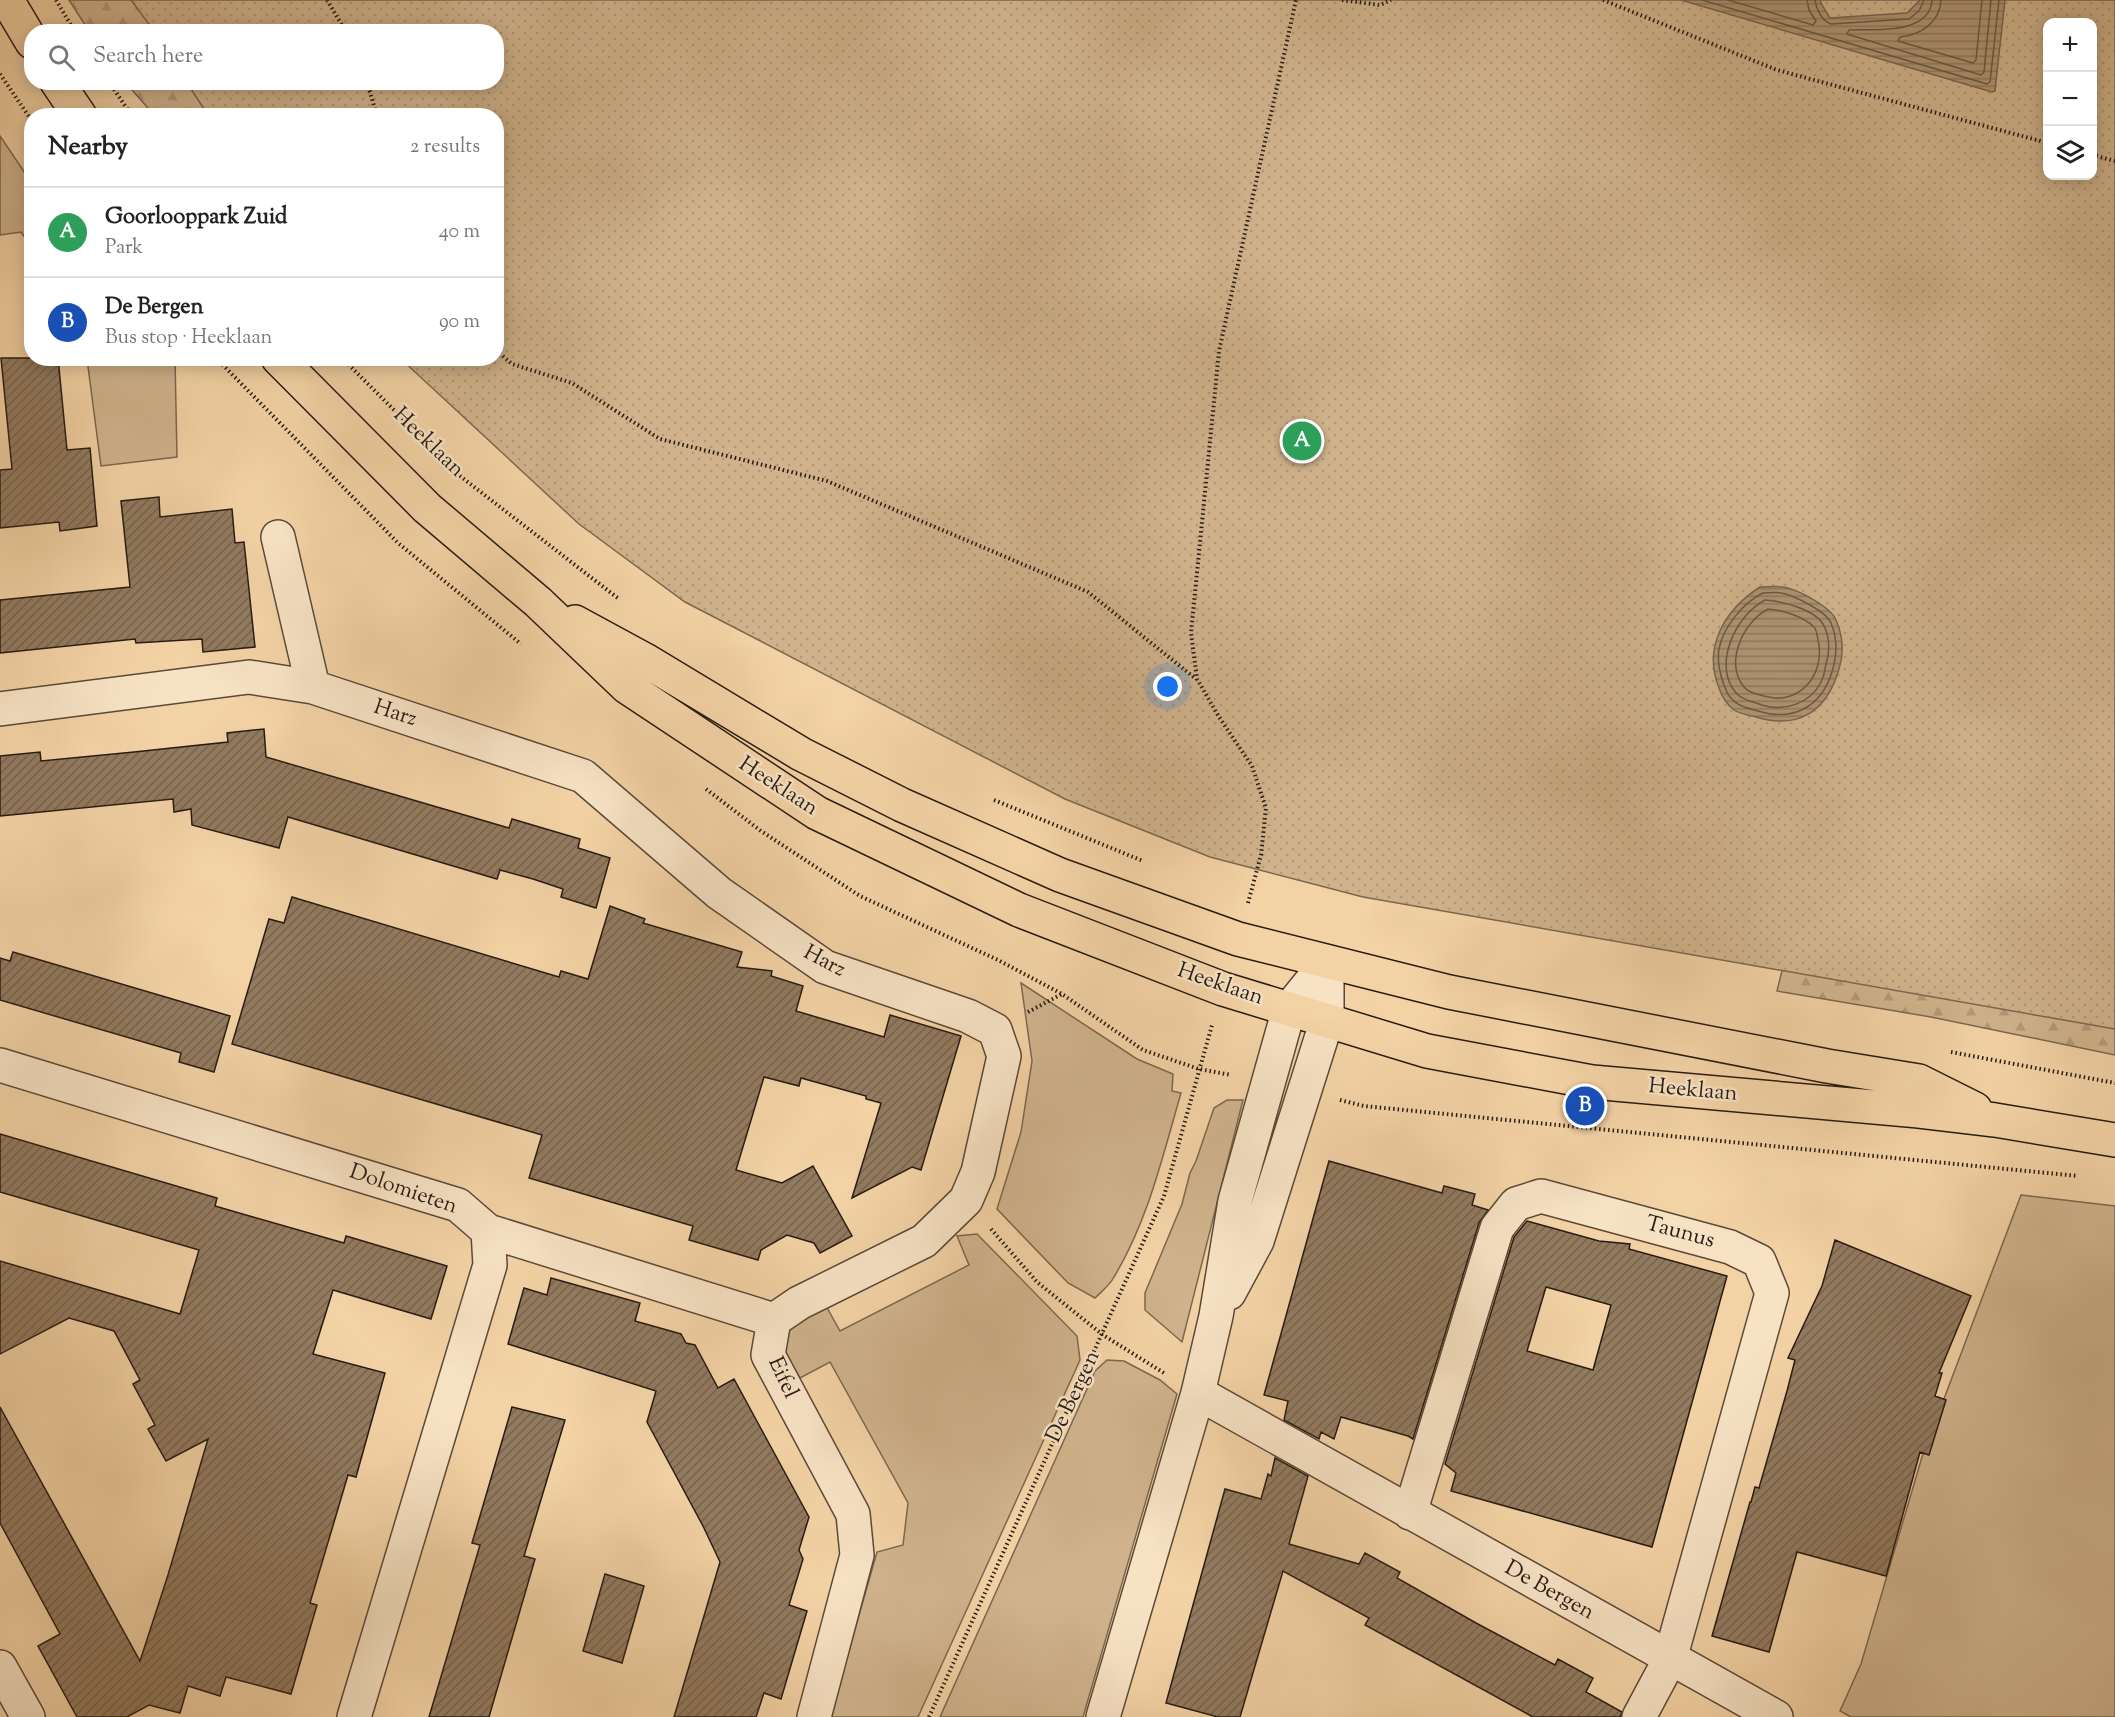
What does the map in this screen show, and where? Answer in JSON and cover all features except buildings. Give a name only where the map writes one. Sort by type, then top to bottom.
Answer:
[{"type":"main road","points":[[7,0],[24,29]]},
{"type":"main road","points":[[62,90],[75,108]]},
{"type":"main road","name":"Heeklaan","points":[[286,366],[428,508],[538,602],[627,687],[817,813],[1019,910],[1223,988],[1427,1051],[1592,1082],[1918,1111],[1995,1120],[2115,1140]]},
{"type":"main road","name":"Heeklaan","points":[[538,602],[645,660],[801,754],[902,805],[1060,875],[1238,939],[1449,992],[1827,1066],[1919,1081],[1995,1120]]},
{"type":"street","points":[[278,537],[313,687]]},
{"type":"street","name":"Harz","points":[[0,709],[249,676],[313,687],[583,776],[719,893],[825,967],[968,1016],[995,1030],[1004,1056],[978,1172],[966,1200],[924,1241],[800,1304],[774,1320]]},
{"type":"street","points":[[1103,1717],[1198,1393],[1216,1316],[1235,1201],[1289,1009],[1326,962]]},
{"type":"street","points":[[1216,1316],[1257,1241],[1328,1020],[1326,962]]},
{"type":"street","name":"Dolomieten","points":[[0,1065],[458,1205],[488,1231]]},
{"type":"street","name":"Taunus","points":[[1410,1513],[1497,1228],[1516,1204],[1541,1196],[1730,1247],[1759,1261],[1772,1293],[1670,1659],[1639,1717]]},
{"type":"street","points":[[354,1717],[490,1264],[488,1231],[774,1320]]},
{"type":"street","name":"Eifel","points":[[774,1320],[768,1355],[853,1514],[857,1556],[814,1717]]},
{"type":"street","name":"De Bergen","points":[[1198,1393],[1776,1717]]},
{"type":"street","points":[[0,1667],[28,1717]]},
{"type":"path","points":[[56,0],[70,24]]},
{"type":"path","points":[[327,0],[341,24]]},
{"type":"path","points":[[1197,680],[1191,633],[1219,351],[1296,0]]},
{"type":"path","points":[[1342,0],[1380,6],[1392,0]]},
{"type":"path","points":[[1603,0],[1777,70],[2043,142]]},
{"type":"path","points":[[0,74],[24,109]]},
{"type":"path","points":[[114,90],[127,108]]},
{"type":"path","points":[[369,90],[375,108]]},
{"type":"path","points":[[2097,156],[2115,161]]},
{"type":"path","points":[[504,357],[512,364],[572,383],[660,439],[827,481],[1088,592],[1197,680],[1252,766],[1266,808],[1261,855],[1248,905],[1237,900]]},
{"type":"path","name":"Heeklaan","points":[[350,366],[460,476],[626,604]]},
{"type":"path","points":[[986,797],[1149,863]]},
{"type":"path","name":"De Bergen","points":[[929,1717],[1164,1196],[1199,1069],[1269,1081]]},
{"type":"path","name":"Heeklaan","points":[[1305,1091],[1364,1106],[2079,1176]]},
{"type":"path","points":[[966,1200],[1037,1282],[1103,1335],[1198,1393]]},
{"type":"green space","points":[[69,0],[290,0],[288,24],[84,24]]},
{"type":"green space","points":[[131,0],[2115,0],[2115,1029],[1363,897],[1210,857],[1065,799],[685,602],[579,524],[409,366],[504,366],[504,108],[203,108],[192,90],[504,90],[504,24],[149,24]]},
{"type":"green space","points":[[132,90],[280,90],[278,108],[148,108]]},
{"type":"green space","points":[[0,136],[24,172],[24,236],[21,232],[0,235]]},
{"type":"green space","points":[[88,366],[175,366],[177,457],[101,466]]},
{"type":"green space","points":[[1795,918],[2115,975],[2115,1055],[1931,1017],[1777,991]]},
{"type":"green space","points":[[1021,983],[1137,1059],[1173,1074],[1172,1091],[1181,1093],[1154,1187],[1136,1233],[1112,1280],[1095,1298],[1068,1283],[997,1209],[1021,1132],[1032,1061]]},
{"type":"green space","points":[[1227,1100],[1243,1100],[1182,1342],[1145,1310],[1145,1293],[1182,1204],[1190,1173],[1214,1108]]},
{"type":"green space","points":[[2021,1195],[2115,1206],[2115,1717],[1851,1717],[1840,1711],[1861,1664],[1922,1457]]},
{"type":"green space","points":[[977,1234],[1077,1336],[1080,1360],[918,1717],[830,1717],[877,1552],[903,1545],[908,1503],[830,1362],[800,1378],[784,1353],[790,1329],[825,1304],[840,1331],[969,1265],[957,1236]]},
{"type":"green space","points":[[1107,1360],[1124,1361],[1160,1380],[1177,1394],[1083,1717],[940,1717],[1095,1371]]},
{"type":"water","points":[[1681,0],[1820,0],[1830,18],[1907,13],[1920,0],[2005,0],[1995,91],[1992,92]]},
{"type":"water","points":[[1760,587],[1783,587],[1813,599],[1833,615],[1840,632],[1842,657],[1834,684],[1819,706],[1798,719],[1771,720],[1736,711],[1723,697],[1714,673],[1713,658],[1720,630],[1737,606]]},
{"type":"place","name":"Goorlooppark Zuid","points":[[1302,441]]},
{"type":"place","name":"De Bergen","points":[[1585,1106]]}]
